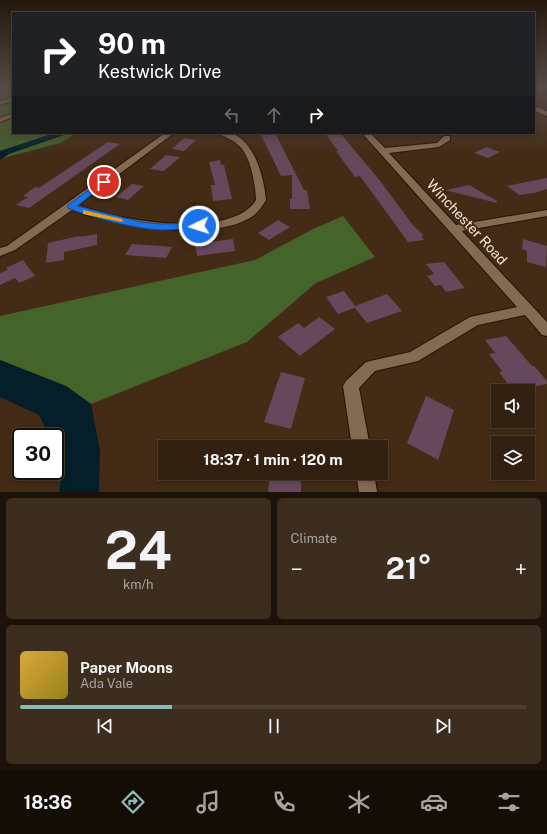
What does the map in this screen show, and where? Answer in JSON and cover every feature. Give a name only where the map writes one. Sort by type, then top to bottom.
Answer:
[{"type":"street","points":[[0,120],[12,115]]},
{"type":"street","points":[[0,252],[11,248],[169,134]]},
{"type":"street","points":[[71,206],[123,221],[161,227],[184,227],[228,223],[247,216],[253,212],[261,200],[259,181],[244,146],[232,137],[224,134]]},
{"type":"street","name":"Winchester Road","points":[[367,134],[547,331]]},
{"type":"street","points":[[383,151],[439,145],[447,138]]},
{"type":"street","points":[[453,229],[547,213]]},
{"type":"street","points":[[360,440],[351,386],[370,366],[413,357],[475,321],[527,310]]},
{"type":"street","points":[[366,480],[368,492]]},
{"type":"green space","points":[[0,110],[12,110],[12,134],[75,134],[60,143],[0,159]]},
{"type":"green space","points":[[343,216],[375,257],[316,283],[247,342],[91,404],[66,386],[0,360],[0,316],[255,260],[313,229]]},
{"type":"water","points":[[51,134],[67,134],[9,154],[0,160],[0,151]]},
{"type":"water","points":[[0,360],[66,386],[91,404],[100,451],[99,492],[59,492],[60,480],[64,480],[64,428],[46,428],[39,415],[0,397]]},
{"type":"building","points":[[260,134],[276,134],[304,190],[307,190],[310,209],[290,209],[290,199],[292,199],[292,175],[281,176]]},
{"type":"building","points":[[326,134],[341,134],[381,182],[412,224],[424,236],[421,236],[424,240],[408,242],[360,176],[355,177],[336,151],[338,151]]},
{"type":"building","points":[[184,138],[196,140],[184,151],[172,149]]},
{"type":"building","points":[[108,142],[120,144],[29,208],[16,205],[28,197],[23,196],[35,187],[39,188]]},
{"type":"building","points":[[486,147],[500,152],[488,158],[474,153]]},
{"type":"building","points":[[166,155],[180,157],[164,171],[150,169]]},
{"type":"building","points":[[220,160],[221,165],[224,165],[232,199],[213,201],[211,185],[215,185],[209,162]]},
{"type":"building","points":[[547,178],[547,189],[534,193],[519,195],[507,186]]},
{"type":"building","points":[[132,184],[144,186],[128,200],[116,197]]},
{"type":"building","points":[[469,185],[497,201],[497,203],[445,190]]},
{"type":"building","points":[[278,220],[290,227],[269,240],[258,233]]},
{"type":"building","points":[[97,234],[97,245],[64,252],[64,260],[46,263],[48,243],[79,236]]},
{"type":"building","points":[[233,239],[235,251],[197,256],[195,244]]},
{"type":"building","points":[[523,239],[547,246],[546,267],[527,262],[527,251],[522,249]]},
{"type":"building","points":[[132,244],[172,247],[166,258],[125,255]]},
{"type":"building","points":[[23,260],[35,276],[19,283],[15,278],[0,285],[0,273],[8,270],[6,268]]},
{"type":"building","points":[[444,262],[465,288],[446,292],[441,285],[435,286],[427,276],[434,274],[426,264]]},
{"type":"building","points":[[344,291],[355,306],[387,294],[402,311],[367,323],[355,308],[338,314],[326,297]]},
{"type":"building","points":[[319,317],[335,329],[300,356],[278,337],[298,323],[304,328]]},
{"type":"building","points":[[506,336],[547,381],[547,384],[535,386],[535,384],[508,384],[499,372],[502,371],[489,354],[495,353],[485,340]]},
{"type":"building","points":[[281,372],[305,378],[291,429],[264,422]]},
{"type":"building","points":[[426,396],[454,410],[438,460],[407,443]]},
{"type":"building","points":[[269,480],[301,480],[301,492],[268,492]]},
{"type":"slow traffic","points":[[86,212],[119,220]]},
{"type":"route","points":[[104,182],[71,206],[83,211],[141,225],[161,227],[199,226]]}]
